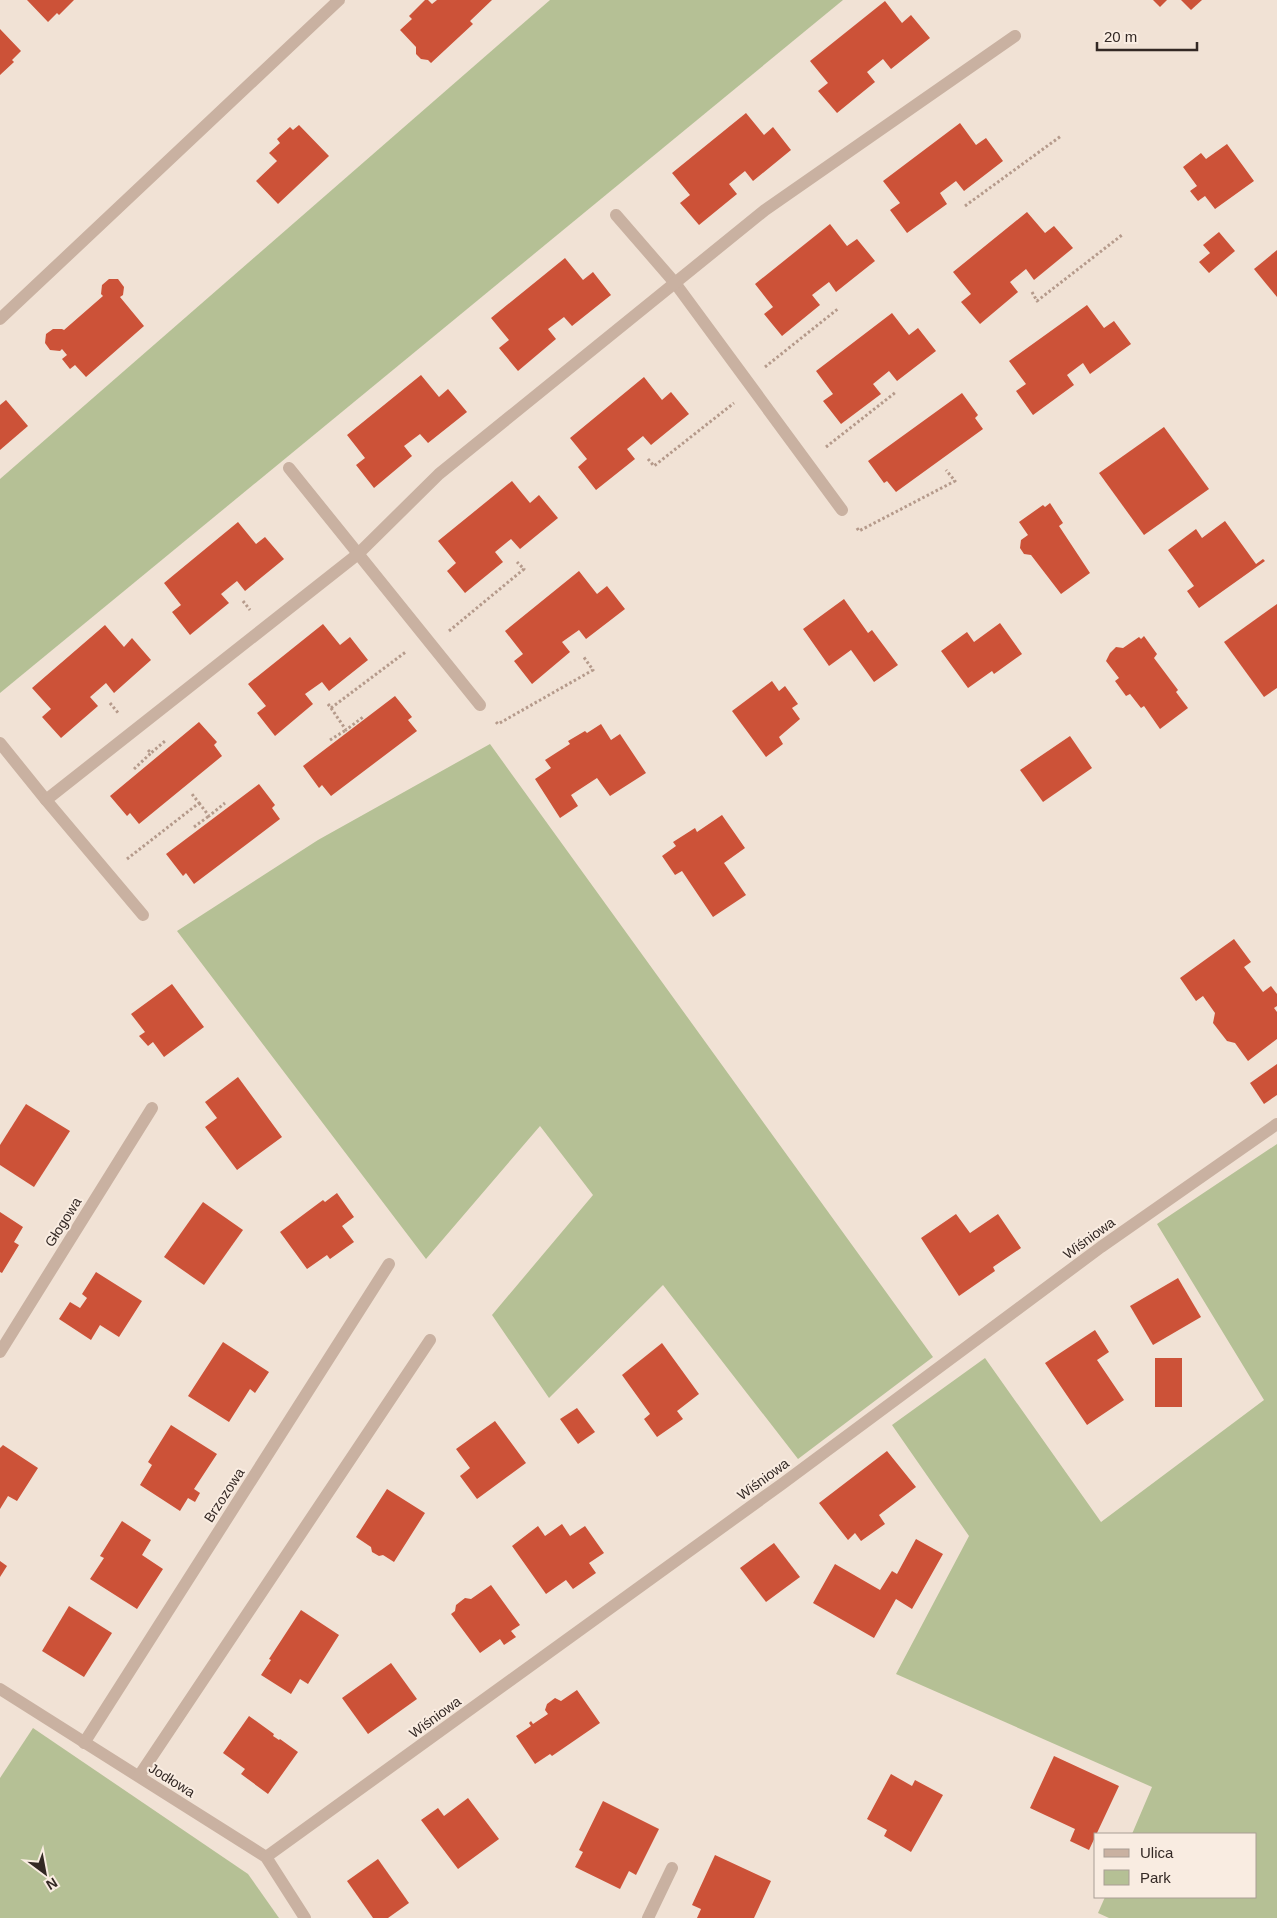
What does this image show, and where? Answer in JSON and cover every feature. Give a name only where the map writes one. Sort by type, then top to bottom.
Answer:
[{"type":"street","points":[[0,319],[339,0]]},
{"type":"street","points":[[46,800],[358,554],[439,474],[764,210],[1015,36]]},
{"type":"street","points":[[616,215],[676,282],[842,510]]},
{"type":"street","points":[[289,468],[480,705]]},
{"type":"street","points":[[0,743],[143,915]]},
{"type":"street","name":"Głogowa","points":[[0,1352],[152,1108]]},
{"type":"street","name":"Wiśniowa","points":[[266,1858],[782,1484],[1101,1247],[1277,1124]]},
{"type":"street","name":"Brzozowa","points":[[84,1743],[389,1264]]},
{"type":"street","points":[[139,1776],[430,1340]]},
{"type":"street","name":"Jodłowa","points":[[0,1689],[266,1858],[305,1918]]},
{"type":"street","points":[[648,1918],[672,1868]]},
{"type":"path","points":[[965,206],[1062,136]]},
{"type":"path","points":[[1032,292],[1037,301],[1122,236]]},
{"type":"path","points":[[648,459],[654,466],[839,308]]},
{"type":"path","points":[[806,462],[896,392]]},
{"type":"path","points":[[842,510],[859,531],[955,481],[946,470]]},
{"type":"path","points":[[331,708],[429,641],[524,569],[517,562]]},
{"type":"path","points":[[480,705],[498,724],[593,670],[583,656]]},
{"type":"path","points":[[328,704],[346,730]]},
{"type":"path","points":[[330,740],[363,717]]},
{"type":"path","points":[[134,768],[151,753]]},
{"type":"path","points":[[192,794],[209,816]]},
{"type":"path","points":[[108,873],[200,803]]},
{"type":"path","points":[[194,827],[226,803]]},
{"type":"green space","points":[[550,0],[843,0],[0,693],[0,479]]},
{"type":"green space","points":[[490,744],[933,1357],[798,1459],[663,1285],[549,1398],[492,1315],[593,1195],[540,1126],[426,1259],[177,931],[318,840]]},
{"type":"green space","points":[[1277,1144],[1277,1918],[1109,1918],[1098,1913],[1105,1898],[1257,1898],[1257,1833],[1132,1833],[1152,1787],[896,1674],[969,1536],[892,1425],[985,1358],[1101,1522],[1264,1400],[1157,1224]]},
{"type":"green space","points":[[33,1728],[248,1874],[279,1918],[0,1918],[0,1778]]},
{"type":"building","points":[[27,0],[74,0],[59,15],[57,13],[48,22]]},
{"type":"building","points":[[425,0],[432,4],[437,0],[492,0],[470,21],[473,24],[431,63],[428,60],[421,59],[416,54],[416,47],[400,30],[412,19],[409,16]]},
{"type":"building","points":[[1153,0],[1167,0],[1160,7]]},
{"type":"building","points":[[1181,0],[1202,0],[1191,10]]},
{"type":"building","points":[[885,1],[902,23],[911,15],[930,38],[891,69],[883,59],[867,72],[875,82],[837,113],[818,91],[828,83],[810,61]]},
{"type":"building","points":[[0,29],[21,51],[12,60],[14,62],[0,75]]},
{"type":"building","points":[[746,113],[764,135],[773,127],[791,150],[753,181],[745,171],[729,184],[737,194],[699,225],[680,203],[690,195],[672,173]]},
{"type":"building","points":[[960,123],[976,145],[986,138],[1003,161],[964,191],[956,181],[940,193],[947,204],[907,233],[890,210],[900,203],[883,181]]},
{"type":"building","points":[[299,125],[329,156],[278,204],[256,181],[277,161],[269,153],[280,143],[277,139],[290,127],[293,130]]},
{"type":"building","points":[[1227,144],[1254,181],[1215,209],[1205,196],[1198,201],[1190,191],[1197,186],[1183,167],[1201,153],[1206,159]]},
{"type":"building","points":[[1027,212],[1045,233],[1054,226],[1073,248],[1034,280],[1026,269],[1010,282],[1018,292],[980,324],[961,302],[971,294],[953,272]]},
{"type":"building","points":[[830,224],[847,246],[857,239],[875,261],[836,292],[829,282],[812,295],[820,305],[782,336],[764,314],[773,307],[755,284]]},
{"type":"building","points":[[1219,232],[1235,251],[1209,273],[1199,262],[1210,253],[1203,245]]},
{"type":"building","points":[[1277,250],[1277,297],[1254,269]]},
{"type":"building","points":[[565,258],[583,280],[593,272],[611,295],[572,326],[564,317],[548,329],[556,339],[518,371],[499,348],[509,340],[491,318]]},
{"type":"building","points":[[109,279],[118,279],[124,287],[123,295],[120,297],[144,326],[86,377],[75,365],[70,369],[62,359],[67,355],[62,349],[60,351],[50,350],[45,343],[46,334],[53,329],[64,330],[103,296],[101,294],[102,285]]},
{"type":"building","points":[[1087,305],[1104,328],[1114,321],[1131,344],[1090,374],[1083,363],[1067,375],[1074,385],[1033,415],[1016,391],[1026,384],[1009,361]]},
{"type":"building","points":[[892,313],[909,335],[918,328],[936,351],[897,381],[889,371],[873,384],[881,394],[841,424],[823,401],[833,394],[816,371]]},
{"type":"building","points":[[421,375],[439,397],[448,389],[467,412],[428,443],[420,434],[404,446],[412,456],[374,488],[356,465],[365,458],[347,435]]},
{"type":"building","points":[[644,377],[662,400],[671,392],[689,414],[651,445],[643,436],[627,449],[635,459],[596,490],[578,467],[587,459],[570,438]]},
{"type":"building","points":[[962,393],[978,415],[975,418],[983,429],[896,492],[887,481],[884,483],[868,461]]},
{"type":"building","points":[[6,400],[28,426],[0,450],[0,405]]},
{"type":"building","points":[[1164,427],[1209,489],[1144,535],[1099,473]]},
{"type":"building","points":[[512,481],[530,503],[539,495],[558,518],[520,549],[511,539],[495,552],[503,562],[465,593],[447,571],[456,563],[438,541]]},
{"type":"building","points":[[1050,503],[1063,523],[1059,526],[1090,573],[1061,594],[1031,555],[1024,554],[1020,548],[1021,540],[1028,535],[1019,522],[1043,505],[1045,507]]},
{"type":"building","points":[[1225,521],[1256,564],[1263,559],[1265,561],[1199,608],[1187,591],[1194,586],[1168,550],[1196,529],[1202,538]]},
{"type":"building","points":[[238,522],[256,544],[265,537],[284,559],[245,591],[237,581],[221,594],[229,603],[190,635],[172,612],[181,605],[164,583]]},
{"type":"building","points":[[579,571],[597,594],[607,586],[625,609],[586,639],[579,630],[562,642],[570,652],[532,684],[514,661],[523,654],[505,631]]},
{"type":"building","points":[[844,599],[868,633],[872,630],[898,665],[874,682],[851,650],[829,666],[803,629]]},
{"type":"building","points":[[1277,604],[1277,688],[1264,697],[1224,642]]},
{"type":"building","points":[[1000,623],[1022,654],[994,674],[992,671],[968,688],[941,651],[967,632],[974,642]]},
{"type":"building","points":[[323,624],[340,645],[350,637],[368,660],[329,691],[322,682],[305,694],[313,704],[275,736],[257,713],[266,706],[248,684]]},
{"type":"building","points":[[105,625],[124,647],[132,638],[151,660],[114,693],[106,683],[90,697],[98,706],[61,738],[42,717],[51,709],[32,688]]},
{"type":"building","points":[[1144,636],[1157,654],[1154,658],[1178,690],[1176,692],[1188,708],[1160,729],[1144,706],[1141,708],[1130,694],[1126,696],[1115,681],[1119,678],[1106,661],[1116,647],[1123,648],[1139,637],[1141,639]]},
{"type":"building","points":[[772,681],[779,691],[785,686],[798,704],[792,708],[800,719],[779,737],[783,744],[766,757],[732,711]]},
{"type":"building","points":[[395,696],[412,717],[408,720],[417,731],[331,796],[322,785],[319,788],[303,766]]},
{"type":"building","points":[[199,722],[217,742],[214,745],[222,756],[139,824],[130,813],[127,816],[110,796]]},
{"type":"building","points":[[601,724],[611,740],[620,734],[646,773],[610,796],[597,778],[571,795],[578,806],[560,818],[535,779],[551,768],[545,760],[570,744],[568,741],[585,731],[587,733]]},
{"type":"building","points":[[1070,736],[1092,768],[1043,802],[1020,770]]},
{"type":"building","points":[[259,784],[275,805],[272,808],[280,819],[194,884],[186,873],[183,876],[166,854]]},
{"type":"building","points":[[722,815],[745,848],[724,863],[746,895],[713,917],[682,871],[675,875],[662,856],[676,846],[673,842],[695,828],[697,832]]},
{"type":"building","points":[[1234,939],[1251,962],[1244,967],[1263,992],[1271,986],[1277,994],[1277,1006],[1274,1008],[1277,1012],[1277,1039],[1248,1061],[1235,1043],[1227,1041],[1213,1023],[1215,1013],[1203,996],[1196,1001],[1180,978]]},
{"type":"building","points":[[172,984],[204,1027],[164,1057],[153,1042],[148,1046],[139,1036],[145,1032],[131,1014]]},
{"type":"building","points":[[1277,1064],[1277,1095],[1264,1104],[1250,1083]]},
{"type":"building","points":[[238,1077],[282,1137],[237,1170],[205,1127],[217,1118],[205,1102]]},
{"type":"building","points":[[26,1104],[70,1131],[34,1187],[0,1165],[0,1145]]},
{"type":"building","points":[[337,1193],[354,1217],[342,1226],[354,1242],[330,1259],[327,1255],[307,1269],[280,1232],[323,1200],[325,1202]]},
{"type":"building","points":[[203,1202],[243,1230],[204,1285],[164,1257]]},
{"type":"building","points":[[0,1212],[23,1227],[14,1242],[19,1245],[2,1273],[0,1272]]},
{"type":"building","points":[[956,1214],[970,1233],[998,1214],[1021,1248],[993,1267],[995,1271],[959,1296],[921,1238]]},
{"type":"building","points":[[96,1272],[142,1301],[119,1337],[100,1325],[91,1340],[59,1319],[70,1302],[80,1308],[87,1298],[82,1294]]},
{"type":"building","points":[[1178,1278],[1201,1317],[1153,1345],[1130,1306]]},
{"type":"building","points":[[1095,1330],[1109,1352],[1097,1360],[1124,1400],[1087,1425],[1045,1363]]},
{"type":"building","points":[[223,1342],[269,1372],[255,1393],[250,1389],[229,1422],[188,1396]]},
{"type":"building","points":[[662,1343],[699,1394],[677,1411],[683,1419],[657,1437],[644,1419],[650,1414],[622,1375]]},
{"type":"building","points":[[1155,1358],[1182,1358],[1182,1407],[1155,1407]]},
{"type":"building","points":[[577,1408],[595,1432],[578,1444],[560,1419]]},
{"type":"building","points":[[495,1421],[526,1463],[477,1499],[460,1476],[470,1468],[456,1449]]},
{"type":"building","points":[[171,1425],[217,1454],[194,1489],[200,1493],[195,1502],[188,1498],[180,1511],[140,1485],[152,1465],[148,1462]]},
{"type":"building","points":[[3,1445],[38,1468],[17,1501],[8,1496],[0,1509],[0,1448]]},
{"type":"building","points":[[887,1451],[916,1487],[879,1515],[885,1524],[861,1541],[855,1533],[848,1540],[819,1503]]},
{"type":"building","points":[[387,1489],[425,1513],[394,1562],[383,1555],[379,1556],[372,1552],[371,1547],[356,1537]]},
{"type":"building","points":[[122,1521],[151,1540],[142,1555],[163,1569],[137,1609],[90,1579],[104,1558],[100,1556]]},
{"type":"building","points":[[562,1524],[570,1536],[585,1526],[604,1553],[589,1563],[596,1573],[573,1589],[566,1580],[546,1594],[512,1546],[538,1526],[545,1536]]},
{"type":"building","points":[[916,1539],[943,1554],[912,1609],[896,1599],[874,1638],[813,1603],[835,1564],[880,1590],[892,1571],[897,1574]]},
{"type":"building","points":[[774,1543],[800,1577],[766,1602],[740,1568]]},
{"type":"building","points":[[0,1561],[7,1566],[0,1577]]},
{"type":"building","points":[[491,1585],[520,1625],[511,1631],[516,1637],[504,1645],[500,1639],[480,1653],[451,1614],[455,1611],[456,1605],[465,1598],[471,1599]]},
{"type":"building","points":[[69,1606],[112,1633],[84,1677],[42,1651]]},
{"type":"building","points":[[301,1610],[339,1635],[308,1684],[300,1679],[291,1694],[261,1675],[271,1660],[269,1659]]},
{"type":"building","points":[[391,1663],[417,1699],[368,1734],[342,1698]]},
{"type":"building","points":[[577,1690],[600,1723],[552,1756],[550,1754],[535,1764],[516,1736],[531,1726],[529,1723],[531,1721],[533,1724],[548,1714],[545,1710],[547,1704],[555,1698],[561,1701]]},
{"type":"building","points":[[249,1716],[274,1734],[273,1736],[298,1752],[268,1794],[241,1774],[245,1769],[223,1753]]},
{"type":"building","points":[[1054,1756],[1119,1786],[1097,1833],[1094,1833],[1094,1839],[1089,1850],[1070,1841],[1075,1829],[1030,1808]]},
{"type":"building","points":[[891,1774],[912,1786],[915,1780],[943,1795],[911,1852],[884,1836],[887,1830],[867,1819]]},
{"type":"building","points":[[468,1798],[499,1839],[458,1869],[421,1820],[438,1808],[444,1816]]},
{"type":"building","points":[[603,1801],[659,1829],[636,1875],[629,1871],[620,1889],[575,1867],[583,1852],[579,1850]]},
{"type":"building","points":[[715,1855],[771,1881],[754,1918],[697,1918],[701,1909],[692,1905]]},
{"type":"building","points":[[378,1859],[409,1903],[388,1918],[373,1918],[347,1881]]}]
